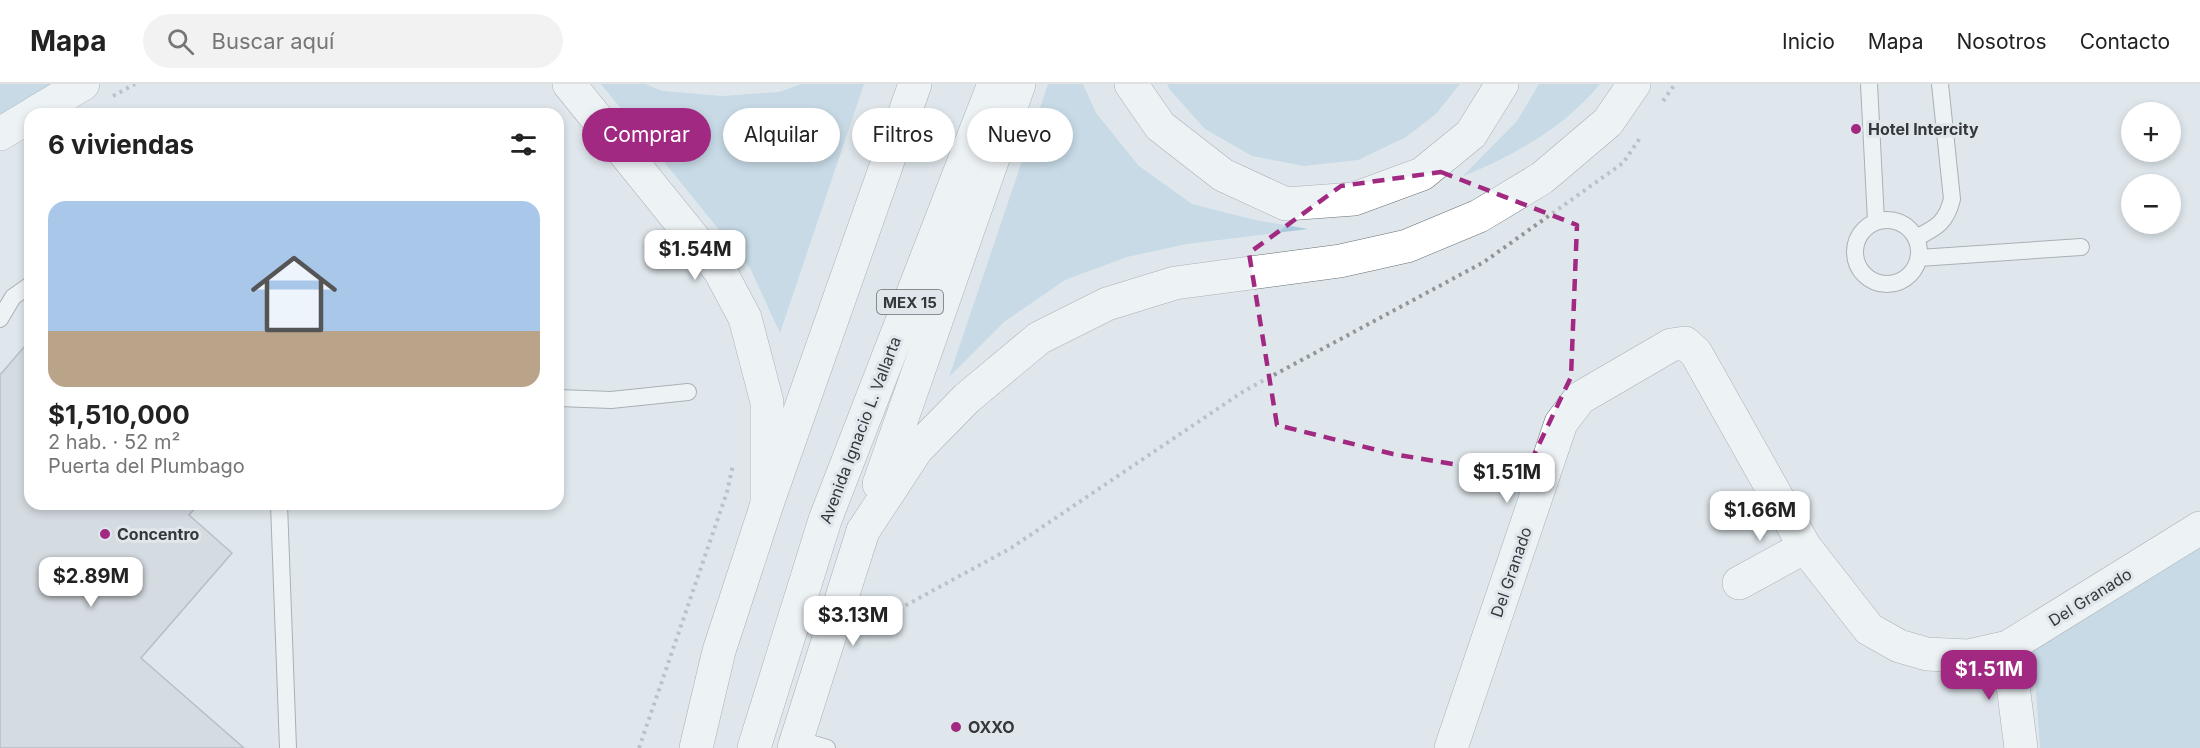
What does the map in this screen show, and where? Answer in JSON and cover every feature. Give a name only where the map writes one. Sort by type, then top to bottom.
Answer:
[{"type":"main road","points":[[44,108],[83,84]]},
{"type":"main road","points":[[569,84],[720,271],[745,318],[767,402],[767,504]]},
{"type":"main road","points":[[696,748],[719,651],[767,504],[915,84]]},
{"type":"main road","name":"Avenida Ignacio L. Vallarta","points":[[754,748],[825,520],[994,84]]},
{"type":"main road","points":[[806,745],[863,531],[1019,84]]},
{"type":"main road","points":[[1131,84],[1160,126],[1223,175],[1286,204],[1354,199],[1422,174],[1471,134],[1502,84]]},
{"type":"main road","points":[[863,531],[917,449],[967,398],[1039,338],[1107,304],[1175,283],[1340,261],[1407,246],[1479,216],[1542,178],[1600,129],[1608,122],[1634,84]]},
{"type":"main road","points":[[0,134],[24,120]]},
{"type":"main road","name":"Del Granado","points":[[1451,748],[1561,423],[1580,398],[1671,345],[1685,343],[1696,353],[1805,547],[1869,629],[1899,646],[1927,654],[1968,656],[2008,647],[2200,528]]},
{"type":"main road","points":[[1739,583],[1805,547]]},
{"type":"main road","points":[[2008,647],[2021,748]]},
{"type":"lane","points":[[1869,84],[1876,221]]},
{"type":"lane","points":[[1916,238],[1938,226],[1948,214],[1952,199],[1940,84]]},
{"type":"lane","points":[[1876,221],[1900,222],[1910,228],[1916,238],[1919,258],[1910,275],[1894,285],[1874,282],[1859,270],[1854,251],[1861,232],[1876,221]]},
{"type":"lane","points":[[1919,258],[2080,247]]},
{"type":"lane","points":[[0,319],[13,297],[24,289]]},
{"type":"lane","points":[[564,398],[611,400],[688,392]]},
{"type":"lane","points":[[279,510],[288,748]]},
{"type":"path","points":[[1662,104],[1675,84]]},
{"type":"path","points":[[864,629],[1011,548],[1244,391],[1484,262],[1623,163],[1642,134]]},
{"type":"highlighted area","points":[[1441,172],[1577,225],[1571,377],[1524,476],[1393,454],[1277,425],[1249,253],[1341,186]]},
{"type":"shaded area","points":[[0,84],[59,84],[0,122]]},
{"type":"shaded area","points":[[601,84],[645,84],[663,91],[722,96],[779,92],[801,84],[864,84],[856,108],[852,108],[852,120],[840,155],[840,108],[723,108],[723,162],[838,162],[780,333],[750,268],[664,162],[711,162],[711,108],[620,108]]},
{"type":"shaded area","points":[[1048,84],[1083,84],[1096,113],[1139,166],[1192,204],[1255,220],[1308,229],[1187,244],[1127,257],[1065,280],[1004,322],[949,377],[1022,162],[1073,162],[1073,108],[1040,108]]},
{"type":"shaded area","points":[[1167,84],[1460,84],[1436,114],[1406,137],[1358,160],[1304,166],[1252,156],[1205,129]]},
{"type":"shaded area","points":[[1539,84],[1600,84],[1570,114],[1537,139],[1500,160],[1462,177],[1517,121]]},
{"type":"shaded area","points":[[2200,546],[2200,748],[2040,748],[2033,650]]},
{"type":"building","name":"Concentro","points":[[24,347],[24,510],[194,510],[189,515],[232,553],[141,658],[244,748],[0,748],[0,375]]},
{"type":"place","name":"Hotel Intercity","points":[[1856,129]]},
{"type":"place","name":"Concentro","points":[[105,534]]},
{"type":"place","name":"OXXO","points":[[956,727]]}]
